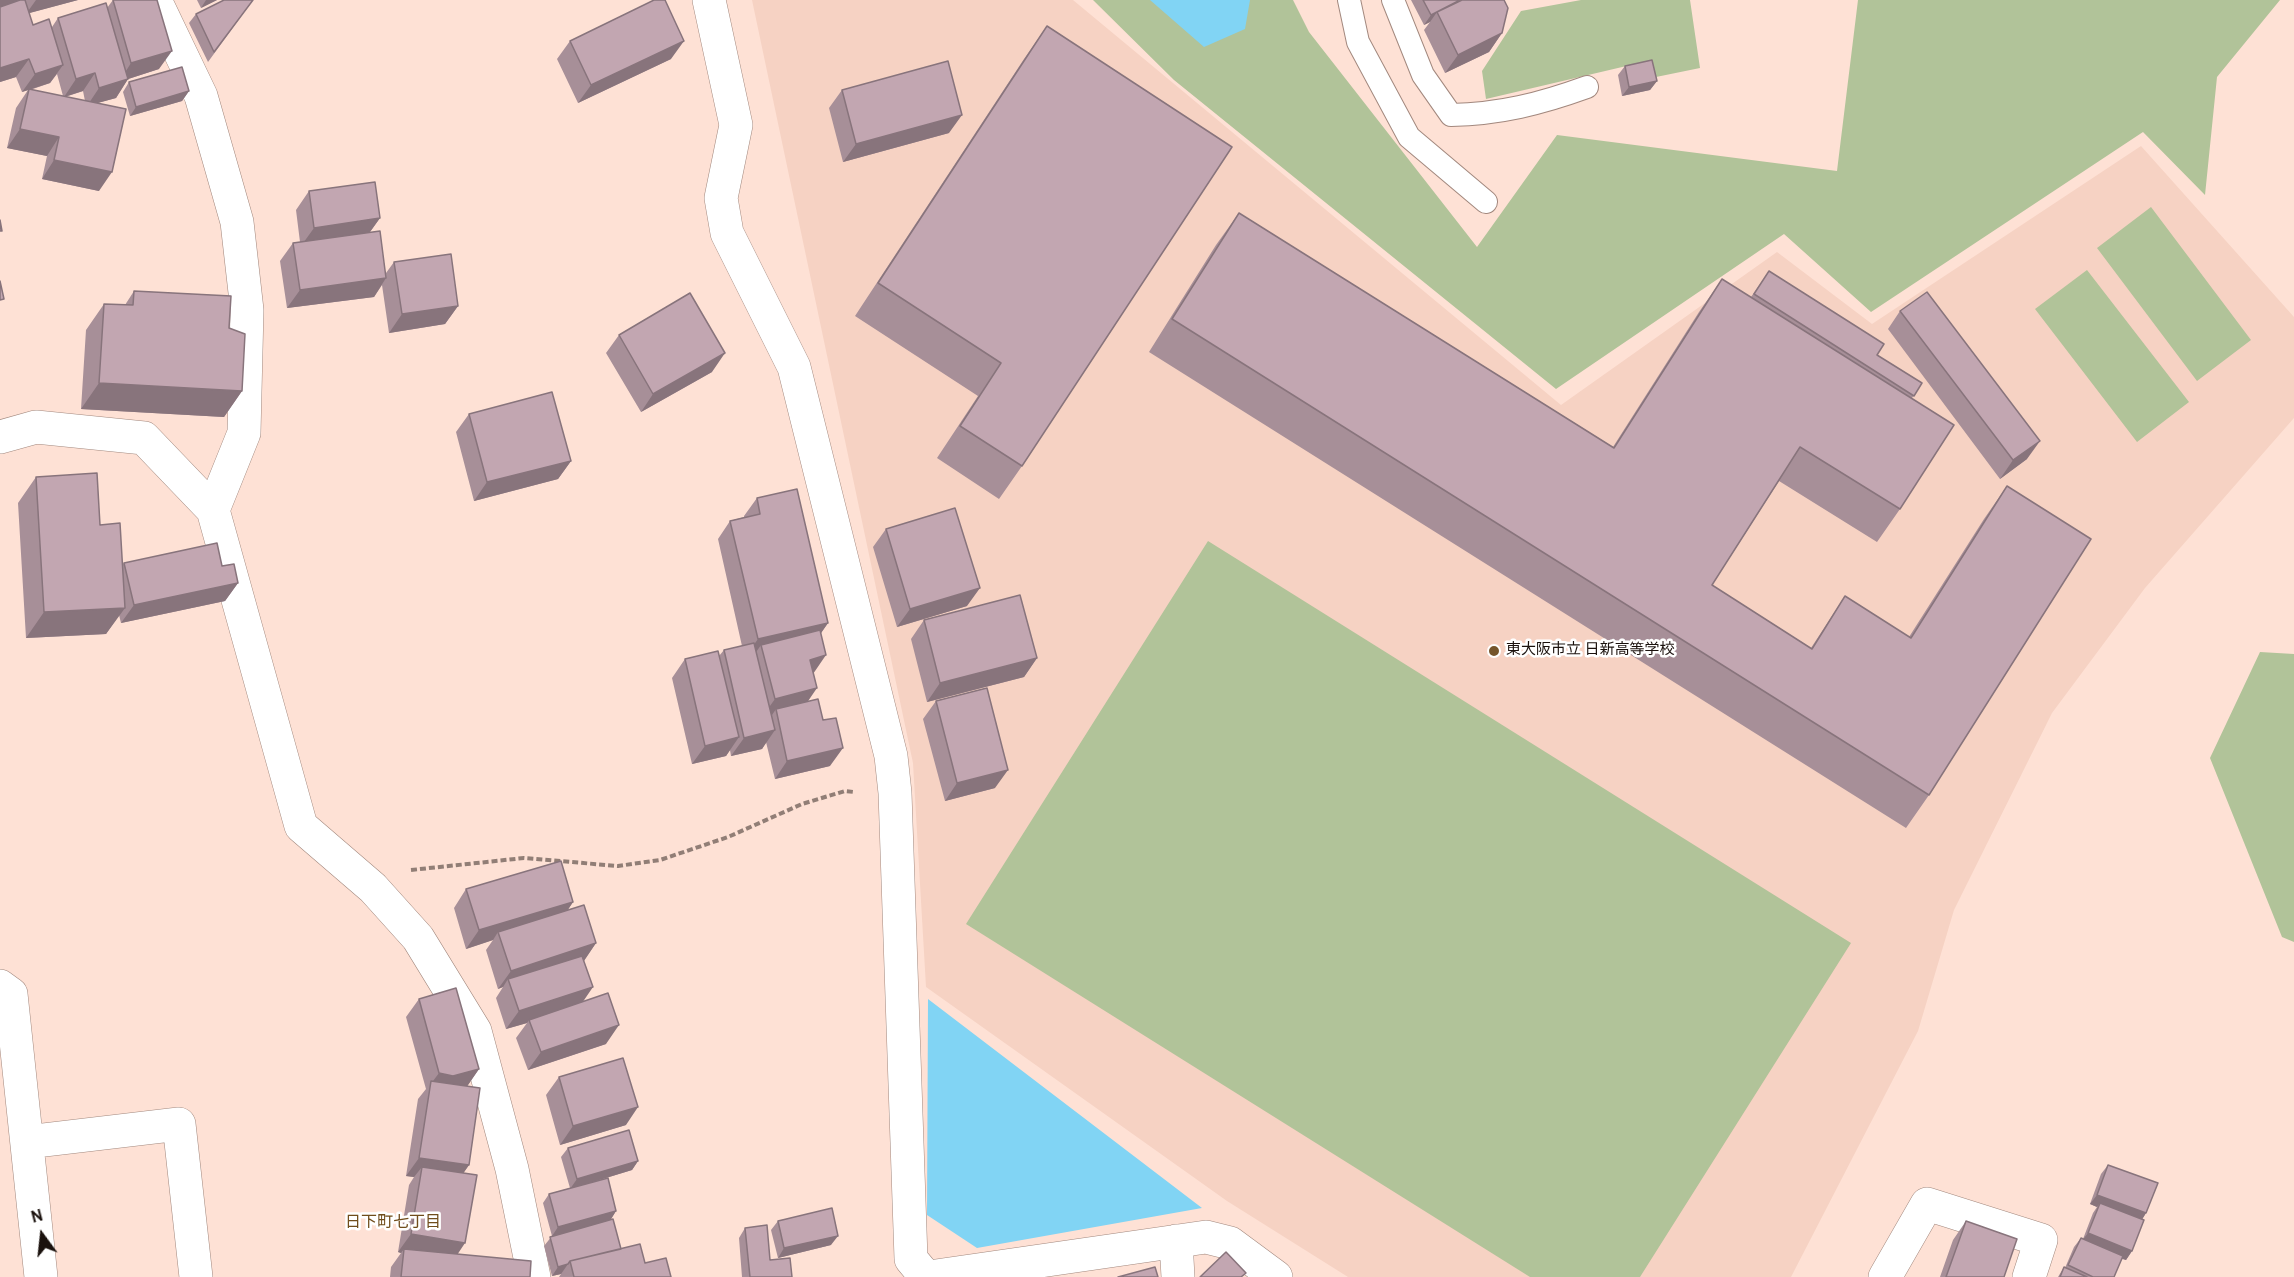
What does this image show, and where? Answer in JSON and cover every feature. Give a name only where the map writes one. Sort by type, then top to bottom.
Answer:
[{"type":"street","points":[[155,0],[201,96],[237,222],[246,299],[244,432],[213,510]]},
{"type":"street","points":[[709,0],[736,125],[721,198],[727,232],[794,367],[891,756],[895,793],[910,1259],[927,1277],[1206,1237],[1230,1242],[1276,1277]]},
{"type":"street","points":[[0,437],[36,427],[144,438],[213,510],[301,826],[373,888],[418,938],[475,1030],[512,1169],[534,1277]]},
{"type":"street","points":[[0,986],[11,994],[41,1277]]},
{"type":"street","points":[[27,1142],[179,1124],[196,1277]]},
{"type":"street","points":[[1885,1277],[1927,1204],[2041,1240],[2029,1277]]},
{"type":"street","points":[[1176,1241],[1178,1277]]},
{"type":"lane","points":[[1349,0],[1358,42],[1409,136],[1486,202]]},
{"type":"lane","points":[[1393,0],[1423,75],[1451,115],[1485,115],[1529,106],[1587,87]]},
{"type":"path","points":[[373,888],[414,868],[524,858],[618,866],[660,860],[728,837],[802,804],[834,794],[845,791],[895,793]]},
{"type":"shaded area","name":"東大阪市立 日新高等学校","points":[[752,0],[1073,0],[1561,405],[1777,252],[1872,324],[2141,146],[2294,317],[2294,418],[2145,588],[2052,713],[1954,910],[1918,1031],[1791,1277],[1348,1277],[1227,1201],[926,987],[913,763]]},
{"type":"green space","points":[[1093,0],[1293,0],[1309,32],[1477,247],[1557,135],[1837,171],[1858,0],[2280,0],[2217,77],[2205,195],[2143,132],[1871,312],[1784,234],[1556,389],[1174,80]]},
{"type":"green space","points":[[1581,0],[1690,0],[1700,68],[1656,77],[1652,60],[1486,99],[1482,71],[1521,11]]},
{"type":"green space","points":[[2151,207],[2251,340],[2197,381],[2097,248]]},
{"type":"green space","points":[[2087,270],[2189,402],[2137,442],[2035,309]]},
{"type":"green space","points":[[1208,541],[1851,943],[1640,1277],[1530,1277],[966,924]]},
{"type":"green space","points":[[2260,652],[2294,654],[2294,942],[2282,937],[2210,758]]},
{"type":"water","points":[[1150,0],[1250,0],[1245,29],[1204,47]]},
{"type":"water","points":[[928,999],[1202,1208],[977,1248],[927,1215]]},
{"type":"building","points":[[25,0],[33,25],[49,19],[63,65],[35,74],[29,59],[0,68],[0,7]]},
{"type":"building","points":[[113,0],[157,0],[172,51],[131,63]]},
{"type":"building","points":[[224,0],[253,0],[214,52],[196,14]]},
{"type":"building","points":[[654,0],[665,0],[684,41],[591,85],[570,41]]},
{"type":"building","points":[[1423,0],[1460,0],[1431,15]]},
{"type":"building","points":[[1462,0],[1504,0],[1508,8],[1502,33],[1458,55],[1437,12]]},
{"type":"building","points":[[106,3],[128,79],[99,88],[95,73],[76,79],[58,18]]},
{"type":"building","points":[[1047,26],[1232,147],[1022,466],[960,426],[1001,363],[878,283]]},
{"type":"building","points":[[1652,60],[1657,81],[1629,87],[1625,66]]},
{"type":"building","points":[[948,61],[962,115],[856,144],[842,90]]},
{"type":"building","points":[[182,67],[189,91],[136,107],[129,82]]},
{"type":"building","points":[[29,89],[126,109],[112,172],[54,160],[59,137],[20,129]]},
{"type":"building","points":[[375,182],[380,218],[314,228],[309,191]]},
{"type":"building","points":[[1239,213],[1614,448],[1722,279],[1954,425],[1900,509],[1800,447],[1712,585],[1812,649],[1845,596],[1911,638],[2007,486],[2091,539],[1929,795],[1172,319]]},
{"type":"building","points":[[380,231],[386,278],[300,290],[293,243]]},
{"type":"building","points":[[451,254],[458,306],[402,314],[394,262]]},
{"type":"building","points":[[1769,271],[1884,344],[1877,355],[1922,383],[1914,396],[1754,294]]},
{"type":"building","points":[[0,281],[4,299],[0,300]]},
{"type":"building","points":[[134,291],[231,296],[229,328],[245,334],[242,391],[99,383],[104,304],[133,305]]},
{"type":"building","points":[[1927,292],[2040,441],[2013,460],[1900,311]]},
{"type":"building","points":[[690,293],[725,353],[653,394],[619,335]]},
{"type":"building","points":[[552,392],[571,461],[487,482],[469,414]]},
{"type":"building","points":[[97,473],[100,525],[120,523],[125,608],[44,612],[36,477]]},
{"type":"building","points":[[797,489],[828,623],[758,639],[730,521],[760,514],[757,498]]},
{"type":"building","points":[[955,508],[980,588],[910,609],[886,529]]},
{"type":"building","points":[[217,543],[222,566],[234,564],[238,583],[134,605],[124,563]]},
{"type":"building","points":[[1020,595],[1037,658],[940,683],[924,620]]},
{"type":"building","points":[[820,630],[826,655],[810,660],[817,688],[775,699],[761,645]]},
{"type":"building","points":[[754,643],[775,730],[744,738],[724,650]]},
{"type":"building","points":[[718,651],[739,737],[705,746],[685,659]]},
{"type":"building","points":[[987,688],[1008,770],[957,783],[936,701]]},
{"type":"building","points":[[818,699],[823,720],[836,718],[843,748],[787,761],[776,709]]},
{"type":"building","points":[[561,861],[573,902],[479,930],[466,889]]},
{"type":"building","points":[[584,905],[596,943],[511,971],[498,932]]},
{"type":"building","points":[[582,956],[593,987],[519,1011],[508,979]]},
{"type":"building","points":[[456,988],[479,1069],[453,1076],[439,1073],[419,999]]},
{"type":"building","points":[[608,993],[619,1025],[541,1052],[529,1020]]},
{"type":"building","points":[[623,1058],[638,1107],[573,1126],[559,1077]]},
{"type":"building","points":[[431,1081],[480,1088],[469,1165],[419,1158]]},
{"type":"building","points":[[629,1130],[638,1161],[577,1179],[568,1148]]},
{"type":"building","points":[[2108,1165],[2158,1183],[2146,1213],[2097,1195]]},
{"type":"building","points":[[422,1167],[477,1175],[465,1243],[411,1234]]},
{"type":"building","points":[[608,1178],[616,1211],[558,1227],[549,1194]]},
{"type":"building","points":[[2100,1203],[2144,1220],[2132,1251],[2088,1233]]},
{"type":"building","points":[[832,1208],[838,1236],[784,1248],[778,1221]]},
{"type":"building","points":[[613,1219],[621,1249],[570,1261],[558,1267],[550,1237]]},
{"type":"building","points":[[1966,1221],[2017,1239],[2004,1277],[1946,1277]]},
{"type":"building","points":[[767,1225],[770,1260],[790,1258],[792,1277],[750,1277],[745,1228]]},
{"type":"building","points":[[2081,1238],[2123,1256],[2114,1277],[2093,1277],[2068,1265]]},
{"type":"building","points":[[640,1244],[645,1263],[666,1258],[671,1277],[574,1277],[570,1261]]},
{"type":"building","points":[[404,1249],[531,1261],[530,1277],[401,1277]]},
{"type":"building","points":[[1226,1252],[1246,1273],[1241,1277],[1200,1277]]},
{"type":"building","points":[[1155,1267],[1158,1277],[1118,1277]]},
{"type":"building","points":[[2064,1267],[2087,1277],[2060,1277]]},
{"type":"place","name":"東大阪市立 日新高等学校","points":[[1494,651]]},
{"type":"district","name":"日下町七丁目","points":[[393,1224]]}]
